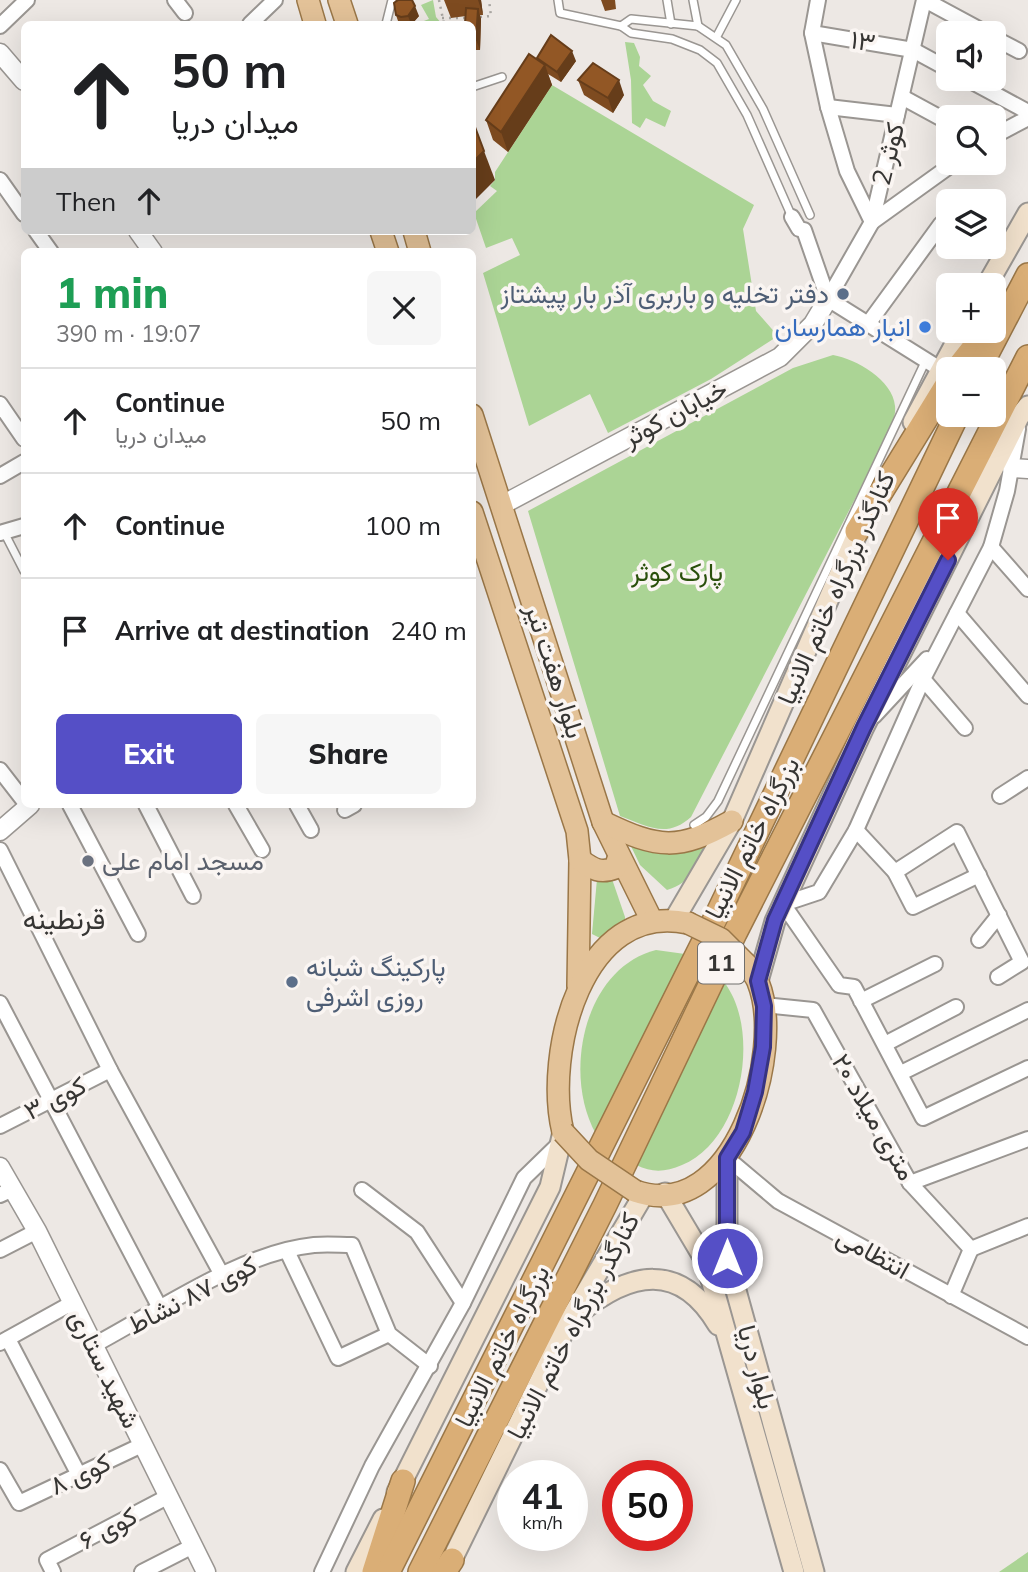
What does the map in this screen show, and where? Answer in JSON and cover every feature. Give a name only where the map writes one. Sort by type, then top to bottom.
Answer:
[{"type":"highway","points":[[1006,308],[1028,275]]},
{"type":"highway","points":[[958,357],[973,343]]},
{"type":"highway","name":"بزرگراه خاتم الانبیا","points":[[420,1572],[605,1205],[735,933],[1028,357]]},
{"type":"highway","points":[[857,531],[936,383]]},
{"type":"highway","points":[[1015,386],[1025,416]]},
{"type":"highway","name":"بزرگراه خاتم الانبیا","points":[[388,1572],[717,915],[951,427]]},
{"type":"highway","points":[[374,1572],[403,1481]]},
{"type":"main road","points":[[308,0],[314,21]]},
{"type":"main road","points":[[340,0],[346,21]]},
{"type":"main road","points":[[994,273],[1028,213]]},
{"type":"main road","points":[[752,973],[864,727],[1025,416]]},
{"type":"main road","name":"بلوار هفت تیر","points":[[476,427],[603,822],[619,856],[671,921]]},
{"type":"main road","name":"کنارگذر بزرگراه خاتم الانبیا","points":[[671,921],[733,821],[857,531]]},
{"type":"main road","name":"بلوار هفت تیر","points":[[478,544],[577,831],[580,860],[578,986]]},
{"type":"main road","points":[[603,822],[628,834],[669,844],[687,843],[733,821]]},
{"type":"main road","points":[[580,860],[595,871],[606,872],[615,868],[619,856]]},
{"type":"main road","points":[[356,1572],[550,1187],[562,1138],[557,1089],[567,1018],[578,986],[613,941],[637,926],[671,921],[721,939],[752,973],[764,1006],[763,1047],[755,1092],[743,1132],[727,1158],[691,1188],[648,1193],[589,1160],[562,1138]]},
{"type":"main road","name":"بلوار دریا","points":[[727,1158],[727,1258],[814,1572]]},
{"type":"main road","name":"کنارگذر بزرگراه خاتم الانبیا","points":[[447,1568],[569,1321],[648,1193]]},
{"type":"main road","name":"بلوار دریا","points":[[648,1193],[706,1262],[794,1572]]},
{"type":"main road","points":[[569,1321],[595,1300],[633,1280],[659,1278],[675,1281],[706,1305],[733,1350]]},
{"type":"street","points":[[0,26],[27,0]]},
{"type":"street","points":[[175,0],[185,13]]},
{"type":"street","points":[[253,21],[275,0]]},
{"type":"street","points":[[818,0],[812,33],[828,107],[847,171],[872,222],[937,175]]},
{"type":"street","points":[[925,0],[964,21]]},
{"type":"street","name":"کوثر 2","points":[[828,299],[872,222],[925,0]]},
{"type":"street","name":"۱۳","points":[[812,33],[913,50],[936,62]]},
{"type":"street","points":[[1006,44],[1019,51]]},
{"type":"street","points":[[0,53],[21,78]]},
{"type":"street","points":[[989,91],[1028,112]]},
{"type":"street","points":[[902,97],[936,115]]},
{"type":"street","points":[[828,107],[897,115]]},
{"type":"street","points":[[1006,130],[1028,118]]},
{"type":"street","points":[[0,180],[21,210]]},
{"type":"street","points":[[804,230],[809,227],[810,215]]},
{"type":"street","points":[[792,217],[799,229],[804,230]]},
{"type":"street","points":[[804,230],[828,299],[936,366]]},
{"type":"street","points":[[868,324],[936,231]]},
{"type":"street","name":"خیابان کوثر","points":[[502,505],[780,357],[813,324],[828,299]]},
{"type":"street","points":[[0,404],[21,435]]},
{"type":"street","points":[[1025,416],[1020,468],[991,547],[923,680],[856,830],[819,891],[783,904],[839,985],[854,987],[923,1118],[1028,1068]]},
{"type":"street","points":[[0,475],[21,464]]},
{"type":"street","points":[[2,533],[21,527]]},
{"type":"street","points":[[991,547],[1028,589]]},
{"type":"street","points":[[957,613],[1028,696]]},
{"type":"street","points":[[864,727],[941,645]]},
{"type":"street","points":[[923,680],[965,728]]},
{"type":"street","points":[[0,770],[21,796]]},
{"type":"street","points":[[1000,796],[1028,778]]},
{"type":"street","points":[[0,831],[24,808]]},
{"type":"street","points":[[72,808],[138,934]]},
{"type":"street","points":[[148,808],[193,895]]},
{"type":"street","points":[[238,808],[262,850]]},
{"type":"street","points":[[299,808],[311,830]]},
{"type":"street","points":[[856,830],[895,872],[913,907],[979,875]]},
{"type":"street","points":[[895,872],[957,832],[1022,962],[998,976]]},
{"type":"street","points":[[0,850],[110,1070],[222,1275]]},
{"type":"street","points":[[979,940],[999,915]]},
{"type":"street","points":[[861,1000],[935,964]]},
{"type":"street","points":[[0,1003],[161,1310]]},
{"type":"street","name":"۲۰ متری میلاد","points":[[764,1006],[813,1010],[910,1183],[971,1249]]},
{"type":"street","points":[[885,1044],[956,1007]]},
{"type":"street","points":[[901,1073],[1028,1010]]},
{"type":"street","name":"کوی ۳","points":[[0,1126],[110,1070]]},
{"type":"street","points":[[322,1572],[372,1466],[430,1366],[524,1178],[562,1138]]},
{"type":"street","points":[[910,1183],[1028,1139]]},
{"type":"street","name":"انتظامی","points":[[727,1158],[778,1201],[1028,1337]]},
{"type":"street","name":"شهید ستاری","points":[[0,1167],[7,1192],[37,1231],[206,1572]]},
{"type":"street","points":[[362,1190],[417,1232],[463,1303]]},
{"type":"street","points":[[951,1296],[971,1249],[1028,1226]]},
{"type":"street","points":[[0,1250],[37,1231]]},
{"type":"street","name":"کوی ۸۷ نشاط","points":[[94,1345],[222,1275],[287,1251],[314,1245],[352,1245],[389,1334],[430,1366]]},
{"type":"street","points":[[287,1251],[338,1358],[389,1334]]},
{"type":"street","points":[[72,1303],[4,1341],[79,1475]]},
{"type":"street","name":"کوی ۸","points":[[0,1470],[19,1503],[142,1445]]},
{"type":"street","name":"کوی ۶","points":[[50,1566],[169,1496]]},
{"type":"street","points":[[142,1572],[193,1546]]},
{"type":"lane","points":[[387,21],[393,0]]},
{"type":"lane","points":[[558,0],[561,13],[621,26],[631,33],[672,39],[690,46],[717,63],[747,115],[792,217]]},
{"type":"lane","points":[[667,0],[671,24]]},
{"type":"lane","points":[[693,0],[698,26]]},
{"type":"lane","points":[[717,36],[736,0]]},
{"type":"lane","points":[[621,26],[631,19],[698,26],[717,36],[726,45],[762,109],[810,215]]},
{"type":"lane","points":[[476,86],[502,77]]},
{"type":"lane","points":[[694,825],[706,817],[718,801],[936,383]]},
{"type":"lane","points":[[2,533],[21,566]]},
{"type":"path","points":[[439,0],[443,21]]},
{"type":"path","points":[[442,18],[491,16],[489,0]]},
{"type":"green space","points":[[433,0],[436,17],[439,21],[424,21],[429,19],[421,5]]},
{"type":"green space","points":[[625,42],[634,43],[640,57],[639,66],[651,76],[643,85],[653,101],[671,111],[665,127],[646,118],[640,128],[632,123],[631,80]]},
{"type":"green space","points":[[552,85],[754,205],[743,229],[756,311],[778,336],[711,379],[608,433],[590,394],[529,426],[483,273],[520,255],[512,238],[486,248],[476,219],[476,211],[497,191],[490,186],[495,180],[495,172]]},
{"type":"green space","name":"پارک کوثر","points":[[833,355],[872,372],[888,388],[895,409],[889,433],[691,817],[674,828],[665,829],[648,827],[620,816],[528,511],[793,368]]},
{"type":"green space","points":[[628,840],[710,841],[689,877],[667,890],[640,865]]},
{"type":"green space","points":[[597,879],[612,879],[625,917],[625,921],[602,939],[592,934]]},
{"type":"green space","points":[[656,950],[685,954],[596,1134],[586,1110],[581,1082],[581,1054],[586,1026],[596,1000],[611,978],[631,961]]},
{"type":"green space","points":[[724,982],[736,1003],[742,1028],[740,1083],[732,1109],[719,1133],[703,1152],[682,1165],[659,1171],[636,1165]]},
{"type":"green space","points":[[1028,1552],[1028,1572],[999,1572]]},
{"type":"building","points":[[398,0],[412,0],[415,6],[408,16],[396,15],[394,3]]},
{"type":"building","points":[[466,8],[478,9],[476,40],[476,21],[465,21]]},
{"type":"building","points":[[551,35],[572,51],[557,72],[537,58]]},
{"type":"building","points":[[529,54],[545,65],[501,132],[486,120]]},
{"type":"building","points":[[593,63],[619,80],[608,98],[578,80]]},
{"type":"building","points":[[476,130],[484,151],[476,159]]},
{"type":"place","name":"دفتر تخلیه و باربری آذر بار پیشتاز","points":[[843,294]]},
{"type":"place","name":"انبار همارسان","points":[[925,327]]},
{"type":"place","name":"مسجد امام علی","points":[[88,861]]},
{"type":"place","name":"پارکینگ شبانه روزی اشرفی","points":[[292,982]]},
{"type":"district","name":"قرنطینه","points":[[64,919]]},
{"type":"route","points":[[727,1258],[727,1158],[743,1132],[755,1092],[763,1047],[764,1006],[758,981],[775,920],[864,727],[948,560]]}]
